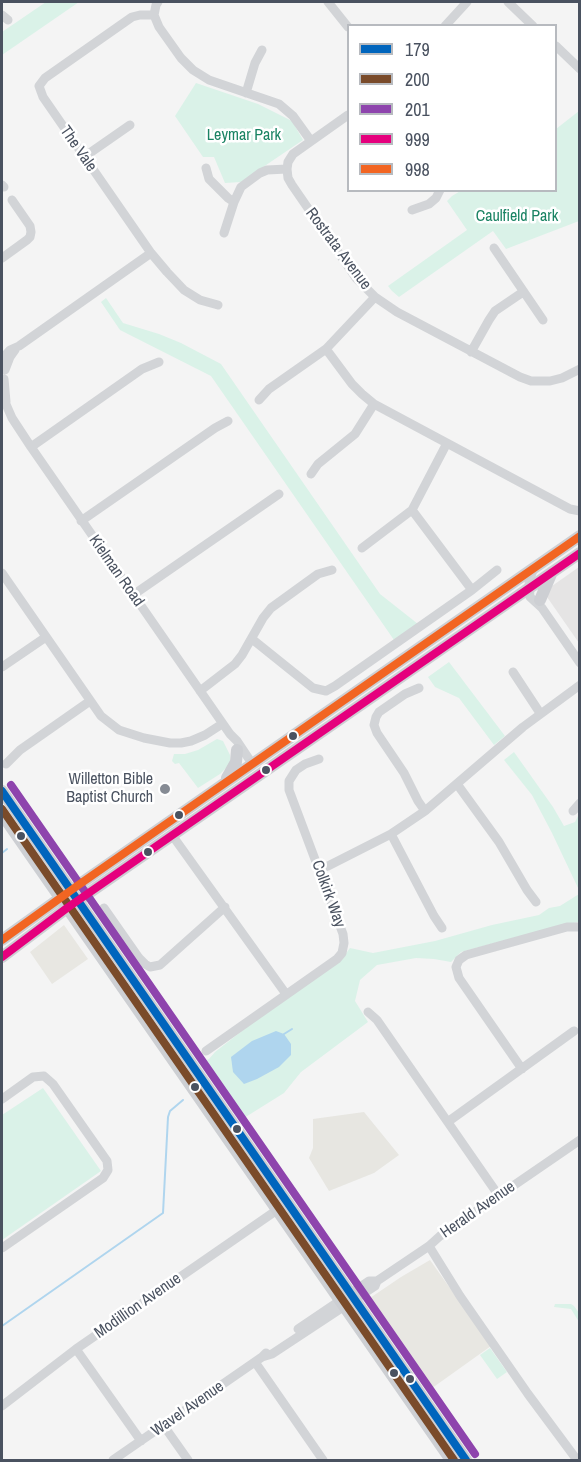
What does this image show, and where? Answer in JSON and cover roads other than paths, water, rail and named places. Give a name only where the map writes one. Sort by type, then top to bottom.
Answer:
[{"type":"main road","points":[[2,957],[68,899],[251,761],[579,536]]},
{"type":"main road","points":[[2,940],[172,835],[579,553]]},
{"type":"main road","points":[[541,604],[543,591],[552,571]]},
{"type":"main road","points":[[223,784],[234,766],[237,750]]},
{"type":"main road","points":[[251,761],[260,766],[273,759],[284,758]]},
{"type":"main road","points":[[242,788],[249,773],[251,761]]},
{"type":"main road","points":[[2,792],[68,899],[276,1210],[347,1300],[451,1461]]},
{"type":"main road","points":[[2,814],[68,899],[347,1300],[466,1461]]},
{"type":"street","points":[[158,2],[154,15],[159,27],[181,58],[193,70],[208,80],[279,104],[293,116],[311,141]]},
{"type":"street","points":[[447,24],[467,2]]},
{"type":"street","points":[[508,2],[531,24]]},
{"type":"street","points":[[333,3],[347,25]]},
{"type":"street","name":"The Vale","points":[[154,15],[132,17],[45,78],[39,86],[43,97],[151,253],[184,290],[200,300],[218,305]]},
{"type":"street","points":[[557,48],[579,69]]},
{"type":"street","points":[[246,93],[255,63],[262,50]]},
{"type":"street","points":[[224,233],[241,187],[267,170],[287,169],[292,154],[347,116]]},
{"type":"street","points":[[84,157],[130,125]]},
{"type":"street","points":[[206,168],[209,179],[234,202]]},
{"type":"street","name":"Rostrata Avenue","points":[[287,169],[292,185],[348,268],[375,297],[396,312],[531,381],[549,381],[579,371]]},
{"type":"street","points":[[412,210],[429,204],[439,192]]},
{"type":"street","points":[[2,258],[27,240],[31,232],[30,226],[12,200]]},
{"type":"street","points":[[494,248],[543,320]]},
{"type":"street","name":"Kielman Road","points":[[2,359],[10,350],[19,346],[151,253]]},
{"type":"street","points":[[471,351],[495,311],[523,292]]},
{"type":"street","points":[[259,400],[269,389],[326,349],[375,297]]},
{"type":"street","name":"Kielman Road","points":[[7,404],[3,375],[10,357],[19,346]]},
{"type":"street","points":[[326,349],[352,384],[374,404],[570,509],[579,511]]},
{"type":"street","points":[[31,447],[142,369],[159,362]]},
{"type":"street","name":"Kielman Road","points":[[2,395],[12,418],[81,521],[222,724],[251,761]]},
{"type":"street","points":[[311,474],[318,464],[355,434],[374,404]]},
{"type":"street","points":[[81,521],[228,421]]},
{"type":"street","points":[[362,548],[412,510],[447,443]]},
{"type":"street","points":[[133,595],[279,494]]},
{"type":"street","points":[[412,510],[472,591]]},
{"type":"street","points":[[534,568],[529,581],[530,597],[541,604],[579,663]]},
{"type":"street","points":[[200,691],[235,664],[252,639],[262,618],[271,608],[318,574],[332,570]]},
{"type":"street","points":[[252,639],[313,688],[326,691],[472,591],[497,570]]},
{"type":"street","points":[[2,573],[101,716],[119,730],[144,738],[181,743],[205,735],[222,724]]},
{"type":"street","points":[[506,587],[529,587]]},
{"type":"street","points":[[2,667],[46,637]]},
{"type":"street","points":[[513,672],[540,713]]},
{"type":"street","points":[[319,869],[391,834],[425,811],[540,713],[579,685]]},
{"type":"street","points":[[419,688],[405,694],[379,712],[374,725],[425,811]]},
{"type":"street","points":[[6,764],[20,750],[90,701]]},
{"type":"street","name":"Kielman Road","points":[[230,734],[237,750],[251,761]]},
{"type":"street","name":"Colkirk Way","points":[[206,1051],[337,959],[342,953],[343,934],[290,790],[289,781],[296,770],[319,759]]},
{"type":"street","points":[[457,784],[499,842],[536,902]]},
{"type":"street","points":[[391,834],[442,928]]},
{"type":"street","points":[[172,835],[286,994]]},
{"type":"street","points":[[104,908],[139,958],[150,967],[160,965],[225,907]]},
{"type":"street","points":[[522,1069],[459,978],[456,967],[459,960],[466,955],[567,927],[579,927]]},
{"type":"street","points":[[368,1012],[377,1020],[449,1121],[499,1196]]},
{"type":"street","points":[[449,1121],[574,1031]]},
{"type":"street","points":[[2,1099],[33,1077],[44,1076],[53,1084],[106,1161],[108,1170],[103,1178],[2,1248]]},
{"type":"street","name":"Herald Avenue","points":[[347,1300],[369,1281],[377,1281],[579,1140]]},
{"type":"street","name":"Modillion Avenue","points":[[2,1406],[76,1349],[276,1210]]},
{"type":"street","points":[[429,1246],[460,1296],[577,1461]]},
{"type":"street","name":"Wavel Avenue","points":[[113,1461],[259,1360],[272,1354],[347,1300]]},
{"type":"street","points":[[76,1349],[141,1442]]},
{"type":"street","points":[[259,1360],[323,1461]]},
{"type":"street","points":[[164,1426],[188,1461]]},
{"type":"water","points":[[276,1031],[284,1034],[291,1044],[291,1055],[279,1067],[244,1084],[233,1072],[231,1057],[252,1041]]},
{"type":"waterway","points":[[2,853],[7,849]]},
{"type":"waterway","points":[[284,1034],[292,1029]]},
{"type":"waterway","points":[[2,1326],[163,1213],[168,1117],[170,1111],[183,1100]]},
{"type":"place","name":"Willetton Bible Baptist Church","points":[[165,789]]},
{"type":"park label","name":"Leymar Park","points":[[244,136]]},
{"type":"park label","name":"Caulfield Park","points":[[517,217]]}]
